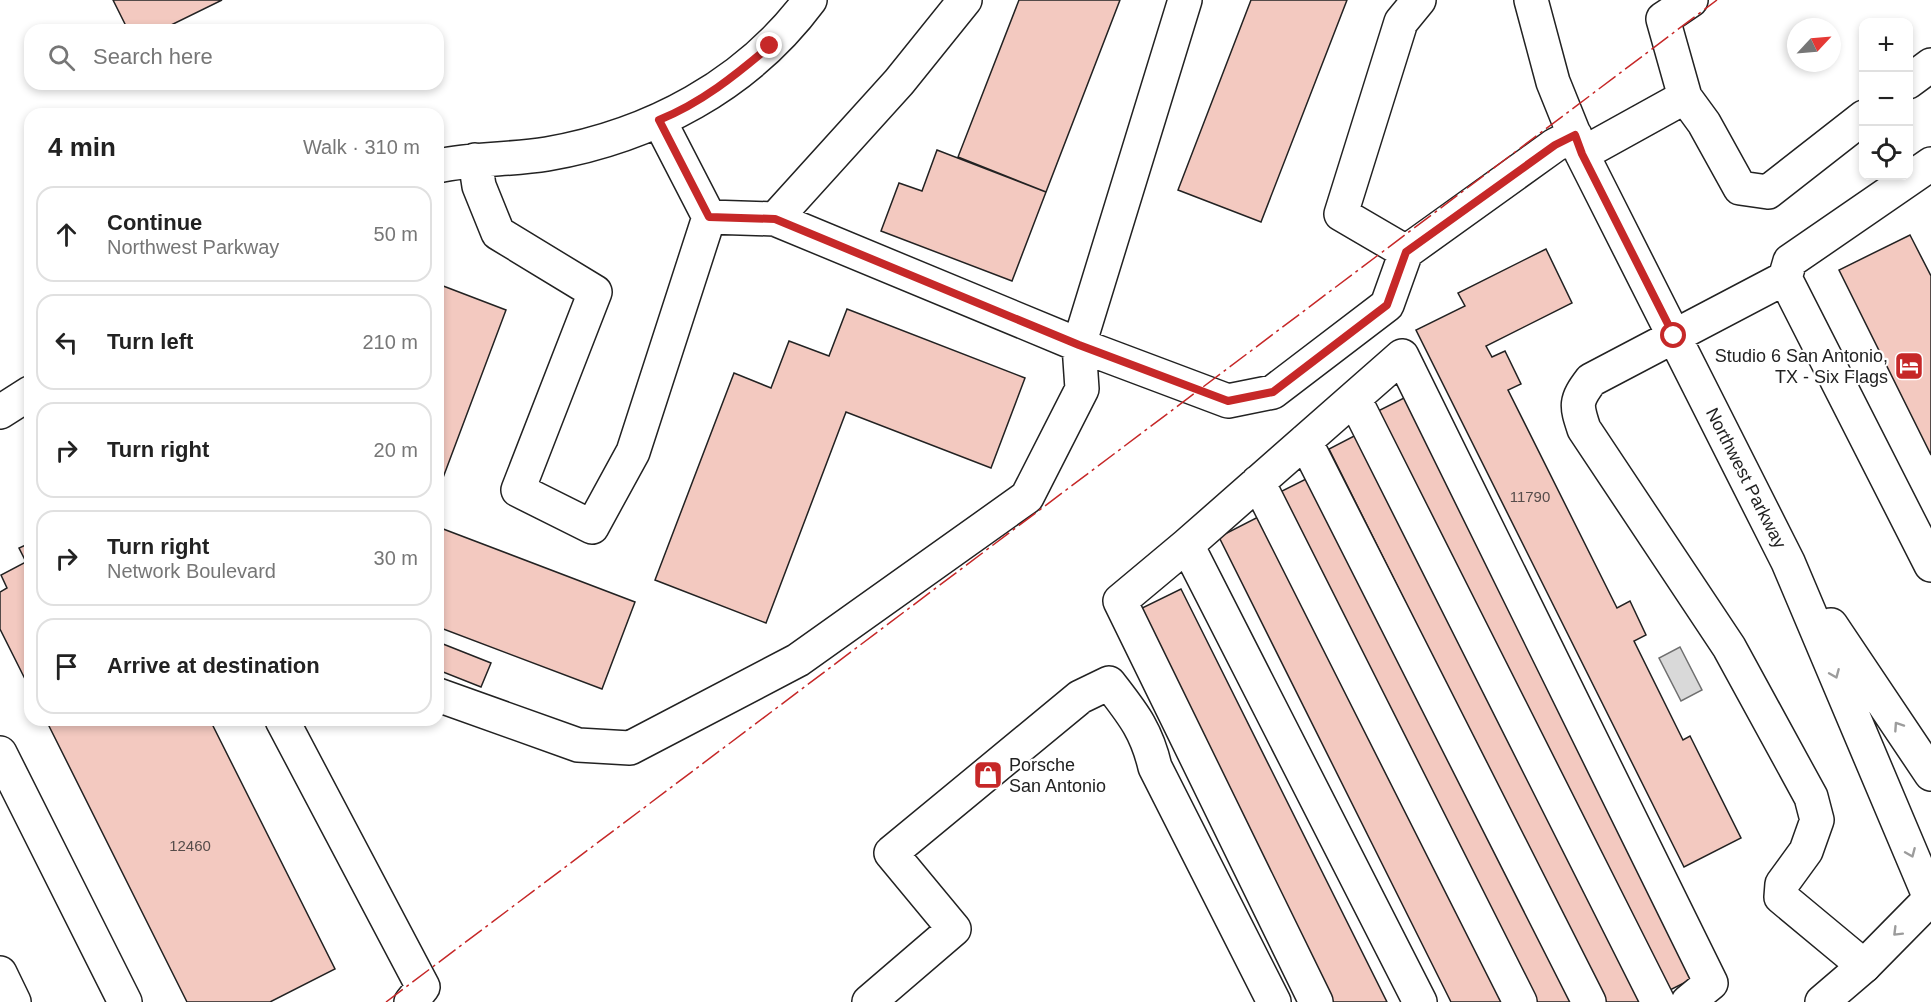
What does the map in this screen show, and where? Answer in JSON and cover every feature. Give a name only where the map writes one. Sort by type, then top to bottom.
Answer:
[{"type":"street","points":[[444,165],[544,154],[586,146],[627,134],[659,120],[703,98],[738,74],[770,46],[810,0]]},
{"type":"street","points":[[775,219],[899,82],[965,0]]},
{"type":"street","points":[[444,697],[578,745],[630,748],[798,660],[1027,497],[1082,389],[1079,345],[1185,0]]},
{"type":"street","points":[[1406,252],[1341,214],[1401,22],[1419,0]]},
{"type":"street","name":"Northwest Parkway","points":[[1531,0],[1553,82],[1579,144],[1788,562],[1931,898]]},
{"type":"street","points":[[1690,0],[1663,19],[1685,97],[1704,123],[1740,188],[1768,192],[1859,120]]},
{"type":"street","points":[[1913,78],[1931,65]]},
{"type":"street","points":[[709,217],[775,219],[1079,345],[1228,401],[1273,392],[1387,305],[1406,252],[1555,145],[1579,144],[1685,97]]},
{"type":"street","points":[[475,160],[479,186],[498,233],[595,292],[518,490],[592,527],[633,452],[709,217],[659,120]]},
{"type":"street","points":[[1929,170],[1790,261],[1785,279],[1931,565]]},
{"type":"street","points":[[1785,279],[1591,380],[1581,393],[1577,405],[1584,429],[1729,647],[1811,796],[1817,820],[1806,851],[1782,884],[1780,897],[1864,966]]},
{"type":"street","points":[[1316,1002],[1120,601],[1402,356],[1711,983],[1688,1002]]},
{"type":"street","points":[[0,412],[24,397]]},
{"type":"street","points":[[1354,398],[1658,1002]]},
{"type":"street","points":[[1305,441],[1589,1002]]},
{"type":"street","points":[[1258,482],[1520,1002]]},
{"type":"street","points":[[1187,544],[1420,1002]]},
{"type":"street","name":"Northwest Parkway","points":[[1788,562],[1931,774]]},
{"type":"street","points":[[880,998],[954,929],[891,853],[1080,697],[1109,683],[1133,714],[1149,742],[1155,766],[1274,1002]]},
{"type":"street","points":[[285,726],[423,987],[414,1001]]},
{"type":"street","points":[[0,753],[125,1002]]},
{"type":"street","points":[[1822,1002],[1864,966],[1931,898]]},
{"type":"street","points":[[0,973],[14,1002]]},
{"type":"shaded area","points":[[1680,647],[1702,690],[1681,701],[1659,658]]},
{"type":"building","points":[[113,0],[222,0],[173,24],[125,24]]},
{"type":"building","points":[[1019,0],[1120,0],[1046,192],[958,157]]},
{"type":"building","points":[[1251,0],[1347,0],[1261,222],[1178,190]]},
{"type":"building","points":[[937,150],[1046,192],[1012,281],[881,231],[899,183],[922,191]]},
{"type":"building","name":"Studio 6 San Antonio, TX - Six Flags","points":[[1910,235],[1931,276],[1931,455],[1839,270]]},
{"type":"building","points":[[1546,249],[1572,303],[1486,346],[1492,357],[1505,351],[1521,384],[1508,390],[1617,608],[1630,601],[1646,635],[1634,641],[1683,740],[1690,736],[1741,838],[1684,867],[1416,330],[1465,306],[1458,293]]},
{"type":"building","points":[[444,286],[506,310],[444,475]]},
{"type":"building","points":[[847,309],[1025,378],[991,468],[846,412],[766,623],[655,580],[734,373],[771,388],[789,341],[829,356]]},
{"type":"building","points":[[1408,396],[1698,976],[1668,991],[1378,411]]},
{"type":"building","points":[[1358,434],[1642,1002],[1605,1002],[1329,449]]},
{"type":"building","points":[[1310,477],[1572,1002],[1535,1002],[1280,492]]},
{"type":"building","points":[[1262,515],[1505,1002],[1451,1002],[1219,537]]},
{"type":"building","points":[[444,529],[635,602],[602,689],[444,629]]},
{"type":"building","points":[[24,546],[24,558],[19,548]]},
{"type":"building","points":[[24,563],[24,677],[0,629],[0,592],[7,588],[1,575]]},
{"type":"building","points":[[1181,589],[1387,1002],[1333,1002],[1138,610]]},
{"type":"building","points":[[444,644],[491,663],[481,687],[444,672]]},
{"type":"building","points":[[49,726],[213,726],[335,969],[270,1002],[187,1002]]},
{"type":"power","points":[[386,1002],[1717,0]]},
{"type":"place","name":"Studio 6 San Antonio, TX - Six Flags","points":[[1909,366]]},
{"type":"place","name":"Porsche San Antonio","points":[[988,775]]},
{"type":"route","points":[[770,46],[738,74],[703,98],[659,120],[709,217],[775,219],[1079,345],[1228,401],[1273,392],[1387,305],[1406,252],[1555,145],[1575,135],[1582,154],[1674,336]]}]
